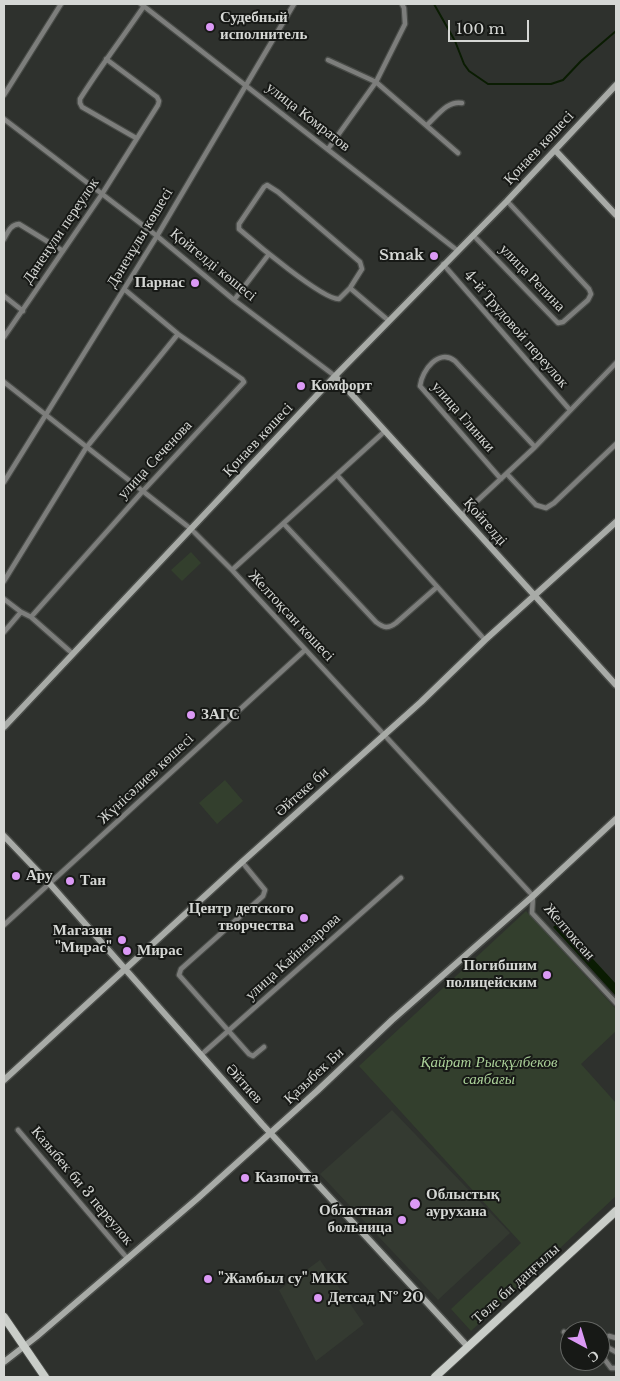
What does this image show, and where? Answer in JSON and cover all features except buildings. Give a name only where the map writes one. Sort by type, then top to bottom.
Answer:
[{"type":"main road","name":"Төле би даңғылы","points":[[434,1377],[616,1211]]},
{"type":"main road","points":[[4,1317],[45,1377]]},
{"type":"street","points":[[4,95],[61,4]]},
{"type":"street","name":"Дәненұлы көшесі","points":[[4,482],[157,236],[294,4]]},
{"type":"street","points":[[328,149],[376,82],[405,24],[402,4]]},
{"type":"street","points":[[136,138],[82,107],[80,99],[143,5]]},
{"type":"street","name":"улица Комратов","points":[[143,5],[458,251]]},
{"type":"street","name":"Даненули переулок","points":[[4,337],[102,194],[158,105],[157,97],[106,59]]},
{"type":"street","points":[[328,60],[376,82],[458,153]]},
{"type":"street","name":"Қонаев көшесі","points":[[4,727],[335,376],[507,201],[616,85]]},
{"type":"street","points":[[427,125],[453,102],[462,103]]},
{"type":"street","name":"Қойгелді көшесі","points":[[4,119],[157,236],[234,300],[335,376]]},
{"type":"street","points":[[555,150],[616,215]]},
{"type":"street","points":[[267,185],[278,192],[360,262],[362,269],[350,288],[339,299],[335,299],[269,254],[239,227],[259,194],[267,185]]},
{"type":"street","name":"улица Репина","points":[[473,235],[558,323],[563,322],[588,300],[591,294],[589,289],[507,201]]},
{"type":"street","points":[[4,239],[10,228],[15,224],[19,224],[62,251]]},
{"type":"street","points":[[234,300],[269,254]]},
{"type":"street","name":"4-й Трудовой переулок","points":[[443,264],[570,410]]},
{"type":"street","points":[[350,288],[389,321]]},
{"type":"street","name":"улица Сеченова","points":[[30,617],[244,382],[178,334],[124,289]]},
{"type":"street","points":[[4,296],[22,310]]},
{"type":"street","points":[[4,581],[86,448],[178,334]]},
{"type":"street","name":"улица Глинки","points":[[501,479],[420,386],[421,376],[430,365],[442,356],[450,357],[535,447]]},
{"type":"street","points":[[462,515],[535,447],[616,364]]},
{"type":"street","name":"Қойгелді","points":[[335,376],[534,597],[615,680]]},
{"type":"street","name":"Желтоқсан көшесі","points":[[4,382],[191,529],[232,570],[533,896]]},
{"type":"street","points":[[232,570],[386,432]]},
{"type":"street","points":[[507,474],[536,505],[546,508],[554,503],[616,444]]},
{"type":"street","points":[[337,475],[485,640]]},
{"type":"street","name":"Әйтеке би","points":[[4,1080],[616,522]]},
{"type":"street","points":[[284,524],[369,615],[383,627],[390,627],[396,623],[437,588]]},
{"type":"street","points":[[4,599],[20,612],[30,617],[73,654]]},
{"type":"street","points":[[4,632],[20,612]]},
{"type":"street","name":"Жүнісәлиев көшесі","points":[[4,925],[305,650]]},
{"type":"street","name":"Қазыбек Би","points":[[4,1362],[271,1133],[392,1020],[533,896],[616,819]]},
{"type":"street","name":"Әйтиев","points":[[4,836],[50,884],[271,1133],[468,1347]]},
{"type":"street","points":[[242,862],[265,890],[263,896],[181,969],[179,975],[250,1054],[253,1056],[264,1047]]},
{"type":"street","name":"улица Кайназарова","points":[[201,1055],[401,878]]},
{"type":"street","name":"Желтоксан","points":[[533,896],[532,913],[616,1003]]},
{"type":"street","name":"Казыбек би 3 переулок","points":[[18,1130],[127,1258]]},
{"type":"shaded area","points":[[559,922],[616,984],[616,996],[553,927]]},
{"type":"shaded area","name":"Облыстық аурухана","points":[[392,1110],[510,1233],[438,1300],[320,1174]]},
{"type":"shaded area","points":[[320,1260],[364,1324],[316,1361],[279,1290]]},
{"type":"green space","points":[[191,552],[201,563],[182,581],[171,570]]},
{"type":"green space","points":[[225,780],[243,801],[217,824],[199,803]]},
{"type":"green space","name":"Қайрат Рысқұлбеков саябағы","points":[[526,911],[616,1009],[616,1031],[581,1064],[616,1103],[616,1196],[471,1331],[451,1309],[521,1243],[359,1066]]},
{"type":"waterway","points":[[434,4],[455,41],[464,64],[469,71],[488,84],[551,84],[563,80],[581,61],[616,31]]},
{"type":"place","name":"Судебный исполнитель","points":[[210,27]]},
{"type":"place","name":"Smak","points":[[434,256]]},
{"type":"place","name":"Парнас","points":[[195,283]]},
{"type":"place","name":"Комфорт","points":[[301,386]]},
{"type":"place","name":"ЗАГС","points":[[191,715]]},
{"type":"place","name":"Ару","points":[[16,876]]},
{"type":"place","name":"Тан","points":[[70,881]]},
{"type":"place","name":"Центр детского творчества","points":[[304,918]]},
{"type":"place","name":"Магазин \"Мирас\"","points":[[122,940]]},
{"type":"place","name":"Мирас","points":[[127,951]]},
{"type":"place","name":"Погибшим полицейским","points":[[547,975]]},
{"type":"place","name":"Казпочта","points":[[245,1178]]},
{"type":"place","name":"Облыстық аурухана","points":[[415,1204]]},
{"type":"place","name":"Областная больница","points":[[402,1220]]},
{"type":"place","name":"\"Жамбыл су\" МКК","points":[[208,1279]]},
{"type":"place","name":"Детсад № 20","points":[[318,1298]]}]
